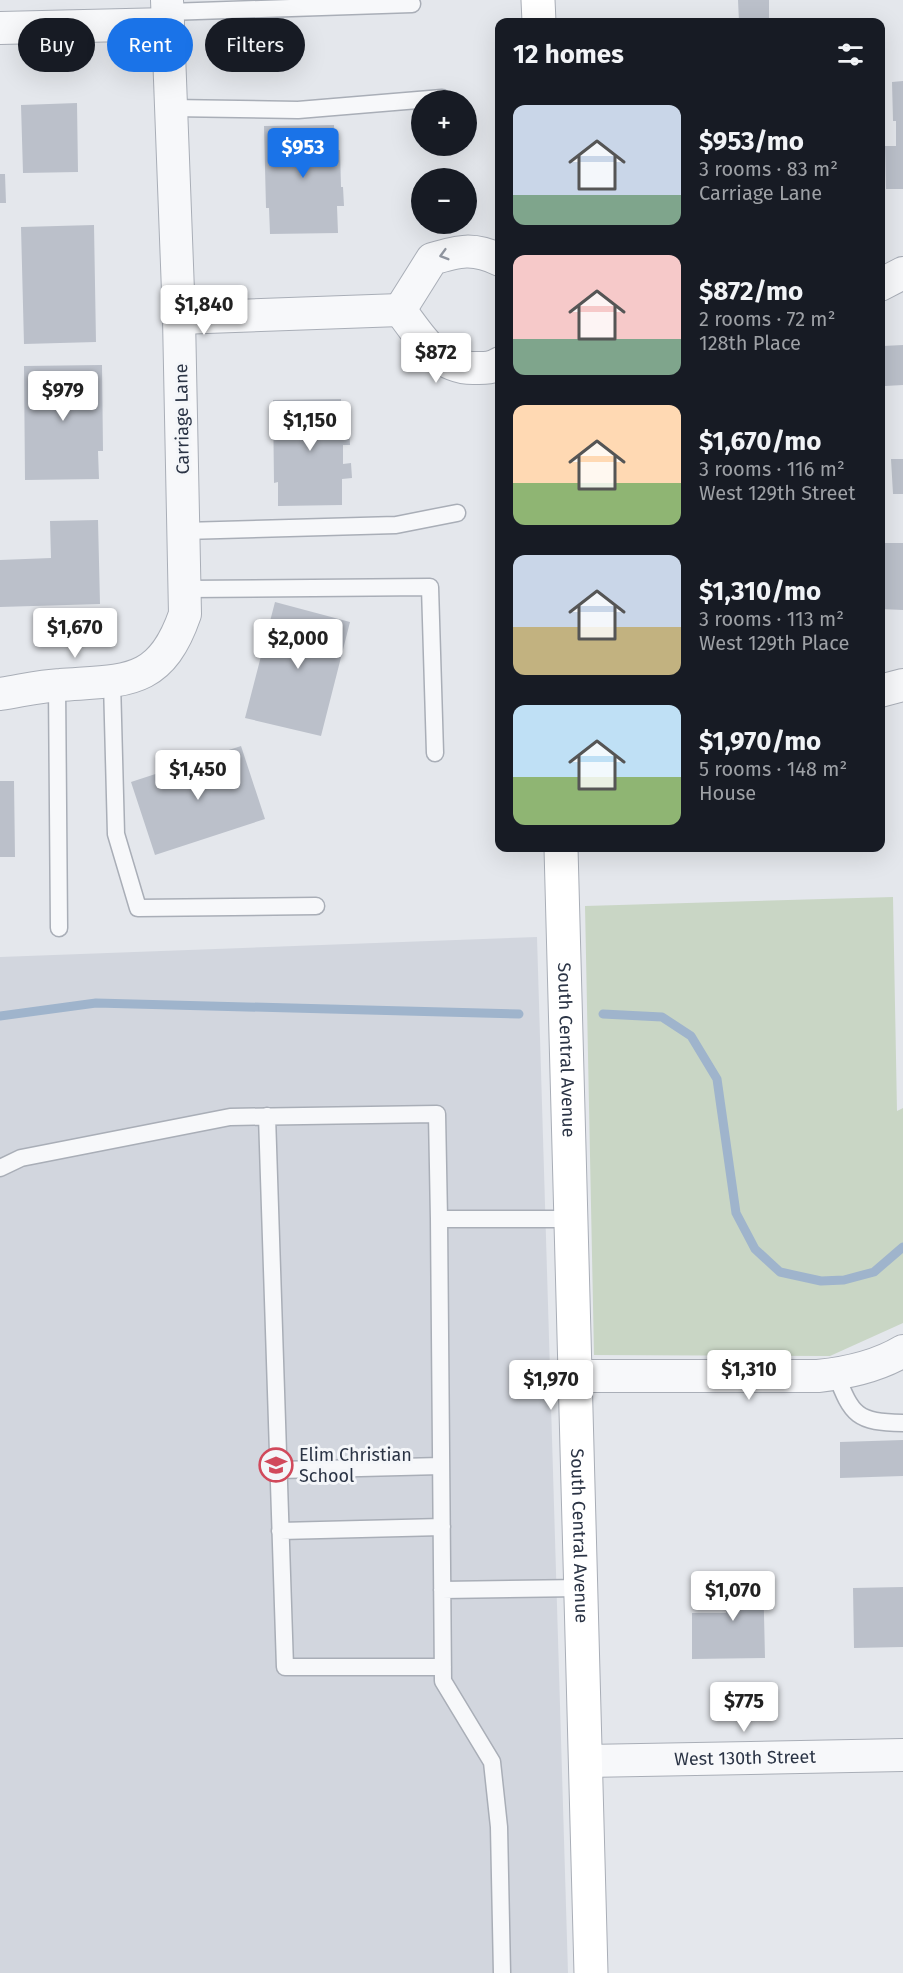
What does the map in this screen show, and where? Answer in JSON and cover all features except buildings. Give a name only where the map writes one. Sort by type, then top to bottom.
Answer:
[{"type":"street","points":[[538,0],[539,18]]},
{"type":"street","points":[[0,28],[168,12]]},
{"type":"street","name":"Carriage Lane","points":[[112,682],[133,677],[153,666],[166,653],[178,634],[185,614],[179,318],[168,12]]},
{"type":"street","points":[[400,310],[432,259],[464,250],[486,253],[495,258]]},
{"type":"street","points":[[885,282],[903,273]]},
{"type":"street","points":[[179,318],[400,310]]},
{"type":"street","points":[[400,310],[436,356],[460,368],[495,366]]},
{"type":"street","points":[[0,694],[57,685],[112,682]]},
{"type":"street","points":[[885,690],[903,685]]},
{"type":"street","name":"South Central Avenue","points":[[561,852],[591,1973]]},
{"type":"street","points":[[575,1376],[818,1376],[868,1366],[903,1351]]},
{"type":"street","name":"West 130th Street","points":[[586,1761],[903,1755]]},
{"type":"lane","points":[[168,12],[412,4]]},
{"type":"lane","points":[[171,108],[298,110],[411,101]]},
{"type":"lane","points":[[184,531],[396,525],[457,513]]},
{"type":"lane","points":[[185,589],[430,587],[435,753]]},
{"type":"lane","points":[[112,682],[116,834],[138,908],[316,906]]},
{"type":"lane","points":[[57,685],[59,928]]},
{"type":"lane","points":[[0,1168],[21,1158],[230,1117],[437,1114],[443,1681],[492,1762],[499,1827],[502,1973]]},
{"type":"lane","points":[[267,1116],[285,1667],[443,1667]]},
{"type":"lane","points":[[439,1219],[571,1219]]},
{"type":"lane","points":[[836,1374],[847,1403],[861,1417],[903,1423]]},
{"type":"lane","points":[[279,1470],[441,1466]]},
{"type":"lane","points":[[280,1531],[441,1527]]},
{"type":"lane","points":[[442,1590],[581,1588]]},
{"type":"shaded area","name":"Elim Christian School","points":[[537,937],[568,1973],[0,1973],[0,957]]},
{"type":"green space","points":[[893,897],[897,1111],[903,1108],[903,1323],[830,1356],[594,1355],[585,906]]},
{"type":"waterway","points":[[0,1016],[96,1003],[519,1014]]},
{"type":"waterway","points":[[603,1014],[662,1017],[691,1036],[717,1079],[736,1213],[755,1249],[780,1272],[821,1281],[844,1280],[874,1272],[903,1247]]},
{"type":"place","name":"Elim Christian School","points":[[276,1465]]}]
